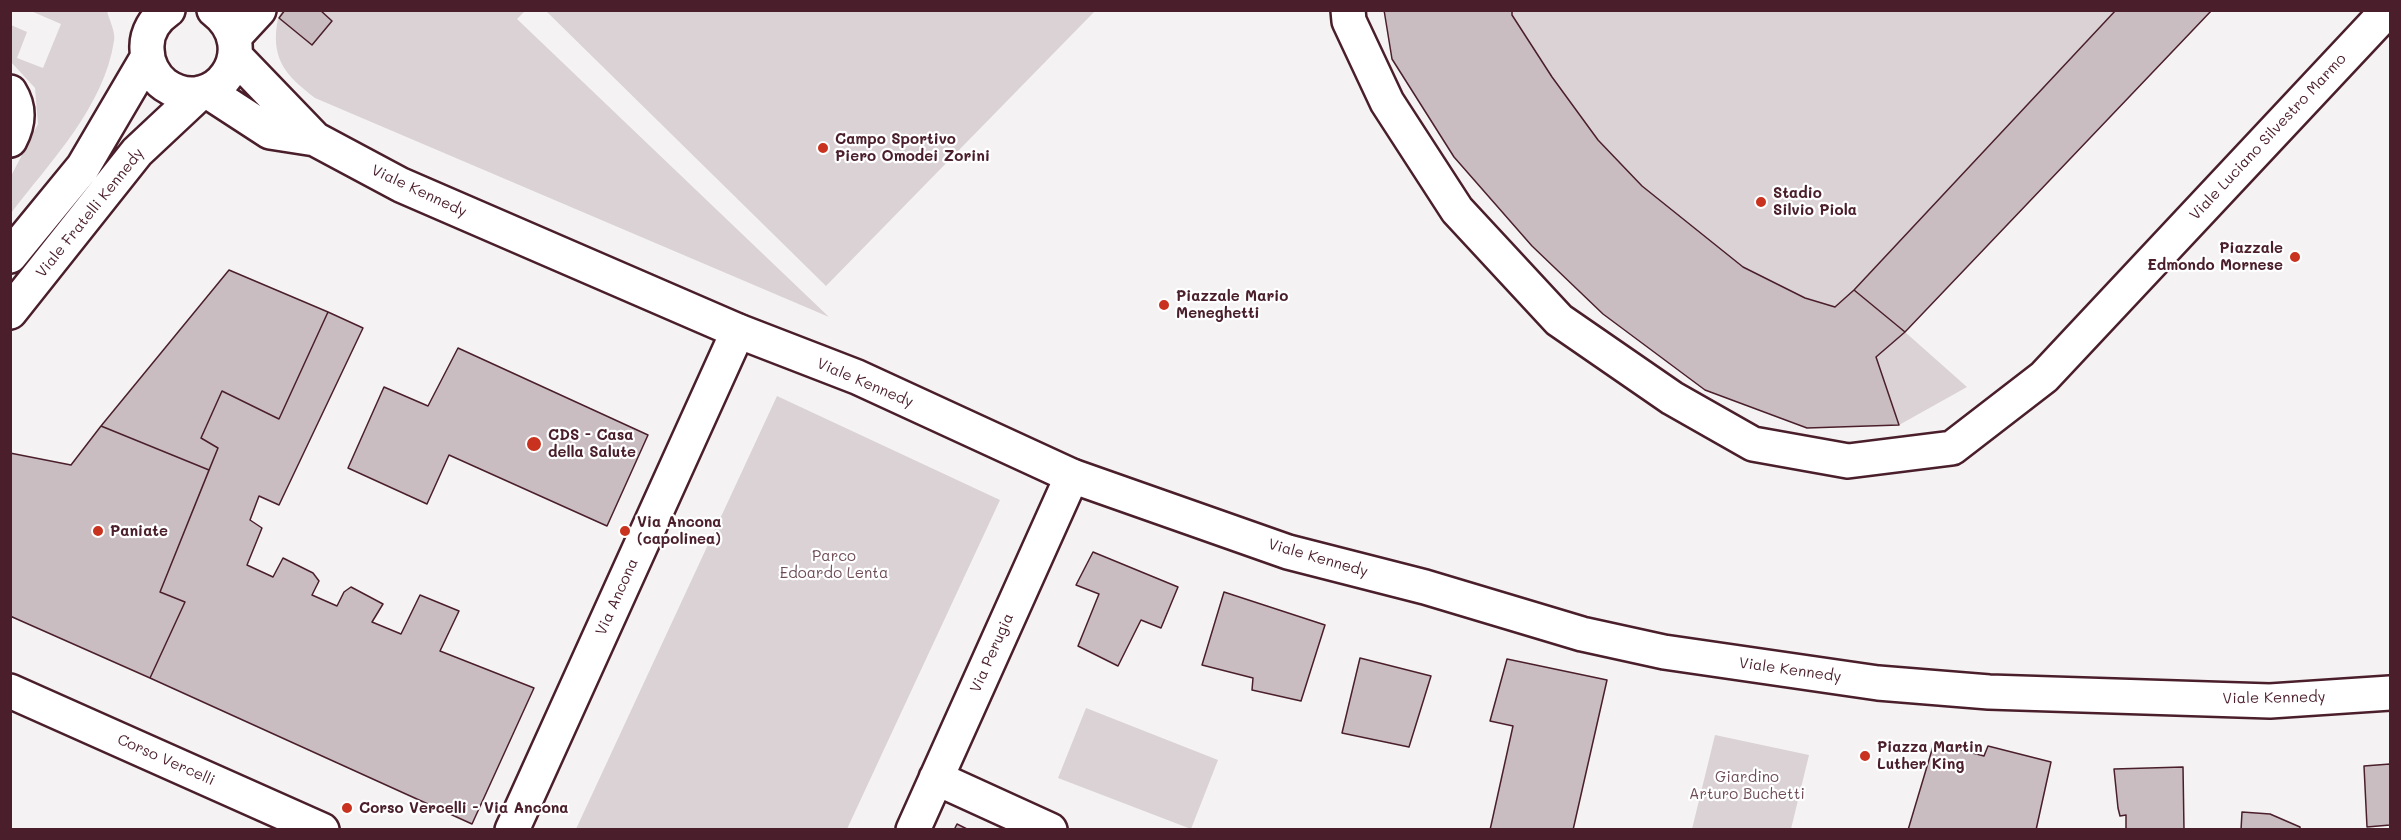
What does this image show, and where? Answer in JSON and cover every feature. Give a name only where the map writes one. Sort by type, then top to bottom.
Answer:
[{"type":"main road","points":[[214,10],[230,26],[235,47],[315,139]]},
{"type":"main road","name":"Viale Fratelli Kennedy","points":[[10,312],[137,152],[203,92],[226,78],[235,47],[259,10]]},
{"type":"main road","name":"Viale Luciano Silvestro Marmo","points":[[1348,10],[1350,21],[1387,102],[1457,210],[1559,320],[1672,398],[1753,444],[1848,461],[1952,448],[2044,377],[2388,10]]},
{"type":"main road","points":[[10,256],[83,167],[147,58],[149,34],[162,12]]},
{"type":"main road","points":[[147,58],[156,76],[172,90],[203,92],[270,132],[315,139]]},
{"type":"main road","points":[[10,92],[16,101],[18,115],[10,140]]},
{"type":"main road","name":"Viale Kennedy","points":[[315,139],[401,185],[738,332],[856,377],[1072,476],[1288,552],[1425,587],[1582,634],[1664,652],[1878,683],[1989,692],[2270,701],[2391,693]]},
{"type":"main road","name":"Via Ancona","points":[[512,830],[738,332]]},
{"type":"main road","name":"Via Perugia","points":[[913,830],[1072,476]]},
{"type":"main road","name":"Corso Vercelli","points":[[10,691],[322,830]]},
{"type":"main road","points":[[936,778],[1050,830]]},
{"type":"green space","name":"Campo Sportivo Piero Omodei Zorini","points":[[546,10],[1095,11],[826,286]]},
{"type":"green space","points":[[31,11],[107,11],[114,38],[108,65],[87,111],[58,154],[11,213],[11,176],[38,124],[35,88],[11,62],[11,25],[27,32],[17,58],[43,68],[61,24]]},
{"type":"green space","points":[[282,11],[525,11],[517,19],[829,317],[315,98],[292,78],[281,63],[276,44],[276,33]]},
{"type":"green space","name":"Stadio Silvio Piola","points":[[1384,11],[2212,11],[1905,332],[1967,387],[1899,425],[1807,428],[1705,390],[1603,314],[1532,246],[1454,157],[1392,59]]},
{"type":"green space","name":"Parco Edoardo Lenta","points":[[777,396],[1000,500],[847,829],[576,829]]},
{"type":"green space","points":[[1086,708],[1218,760],[1191,829],[1058,778]]},
{"type":"green space","name":"Giardino Arturo Buchetti","points":[[1715,735],[1809,755],[1791,829],[1692,829]]},
{"type":"building","points":[[285,10],[320,10],[332,21],[312,45],[279,18]]},
{"type":"building","points":[[1384,10],[1512,10],[1512,15],[1552,77],[1598,140],[1642,186],[1743,267],[1805,298],[1835,307],[1854,290],[1905,332],[1876,357],[1899,425],[1807,428],[1705,390],[1603,314],[1532,246],[1454,157],[1392,59]]},
{"type":"building","points":[[2116,10],[2212,10],[1905,332],[1854,290]]},
{"type":"building","points":[[229,270],[328,312],[279,419],[222,391],[201,438],[218,448],[209,470],[101,426]]},
{"type":"building","points":[[328,312],[363,328],[279,505],[259,496],[250,520],[262,528],[247,565],[273,577],[283,558],[313,573],[319,581],[312,595],[337,606],[344,592],[351,587],[383,604],[372,622],[401,634],[420,595],[459,611],[440,651],[534,688],[472,824],[150,678],[185,602],[160,592],[218,448],[201,438],[222,391],[279,419]]},
{"type":"building","points":[[458,348],[648,435],[607,526],[449,455],[427,504],[348,468],[384,387],[428,406]]},
{"type":"building","name":"Paniate","points":[[101,426],[209,470],[160,592],[185,602],[150,678],[10,616],[10,453],[71,465]]},
{"type":"building","points":[[1093,552],[1178,587],[1161,628],[1141,620],[1118,666],[1078,646],[1099,594],[1076,585]]},
{"type":"building","points":[[1224,592],[1325,625],[1301,701],[1252,690],[1253,678],[1202,665]]},
{"type":"building","points":[[1360,658],[1431,676],[1409,747],[1342,733]]},
{"type":"building","points":[[1507,659],[1607,680],[1573,830],[1490,830],[1513,726],[1490,721]]},
{"type":"building","points":[[1934,743],[1984,756],[1988,746],[2051,762],[2036,830],[1908,830]]},
{"type":"building","points":[[2390,764],[2390,825],[2367,827],[2364,766]]},
{"type":"building","points":[[2183,767],[2184,830],[2126,830],[2126,815],[2120,816],[2118,808],[2114,769]]},
{"type":"building","points":[[2242,812],[2270,814],[2300,827],[2300,830],[2241,830]]},
{"type":"building","points":[[957,824],[969,830],[954,830]]},
{"type":"place","name":"Campo Sportivo Piero Omodei Zorini","points":[[823,148]]},
{"type":"place","name":"Stadio Silvio Piola","points":[[1761,202]]},
{"type":"place","name":"Piazzale Edmondo Mornese","points":[[2295,257]]},
{"type":"place","name":"Piazzale Mario Meneghetti","points":[[1164,305]]},
{"type":"place","name":"CDS - Casa della Salute","points":[[534,444]]},
{"type":"place","name":"Paniate","points":[[98,531]]},
{"type":"place","name":"Via Ancona (capolinea)","points":[[625,531]]},
{"type":"place","name":"Piazza Martin Luther King","points":[[1865,756]]},
{"type":"place","name":"Corso Vercelli - Via Ancona","points":[[347,808]]}]
